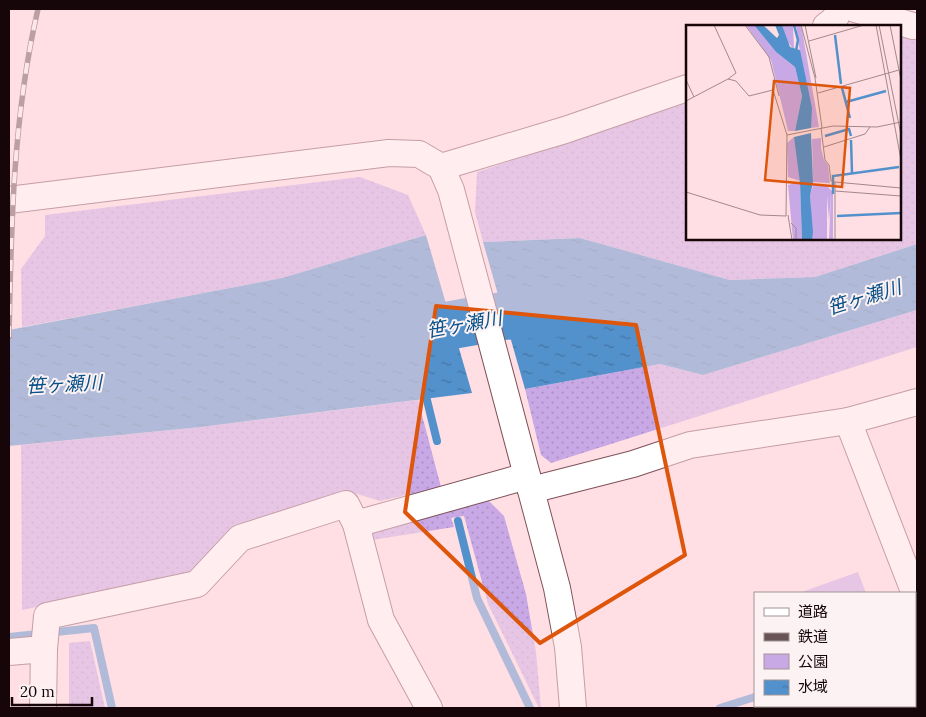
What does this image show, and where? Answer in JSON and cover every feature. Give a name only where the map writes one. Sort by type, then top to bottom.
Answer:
[{"type":"street","points":[[827,25],[834,20],[840,9]]},
{"type":"street","points":[[855,9],[910,26]]},
{"type":"street","points":[[446,178],[565,130],[683,90]]},
{"type":"street","points":[[9,200],[389,153],[419,154],[446,178],[557,588],[568,647],[573,708]]},
{"type":"street","points":[[356,524],[528,476],[633,464],[690,445],[848,421],[917,402]]},
{"type":"street","points":[[848,421],[914,592]]},
{"type":"street","points":[[43,708],[47,616],[196,584],[240,538],[346,504],[356,524],[381,620],[429,708]]},
{"type":"street","points":[[9,652],[45,638]]},
{"type":"highlighted area","points":[[436,306],[636,325],[685,555],[540,643],[405,512]]},
{"type":"green space","points":[[917,33],[917,244],[815,277],[730,280],[580,238],[483,242],[475,212],[477,172],[686,103],[686,240],[901,240],[901,38]]},
{"type":"green space","points":[[360,177],[408,195],[426,235],[282,278],[22,327],[21,269],[45,236],[45,215]]},
{"type":"green space","points":[[917,310],[917,347],[551,463],[541,455],[525,389],[660,364],[703,375]]},
{"type":"green space","points":[[418,400],[441,487],[380,501],[348,491],[231,527],[192,575],[22,610],[21,445],[201,427]]},
{"type":"green space","points":[[485,497],[504,516],[526,594],[536,652],[541,708],[539,708],[488,604],[464,516],[451,518],[454,527],[372,540],[369,533]]},
{"type":"green space","points":[[858,572],[866,592],[802,592]]},
{"type":"green space","points":[[90,641],[105,708],[69,708],[69,643]]},
{"type":"water","points":[[426,235],[472,393],[201,427],[9,446],[9,330],[282,278]]},
{"type":"water","points":[[580,238],[730,280],[815,277],[917,244],[917,310],[703,375],[660,364],[525,389],[483,242]]},
{"type":"waterway","name":"笹ヶ瀬川","points":[[389,336],[503,316],[568,312]]},
{"type":"waterway","points":[[425,392],[437,441]]},
{"type":"waterway","points":[[458,521],[477,598],[530,708]]},
{"type":"waterway","points":[[9,637],[94,628],[112,708]]},
{"type":"waterway","points":[[720,708],[754,697]]},
{"type":"railway","points":[[9,337],[12,213],[18,131],[23,90],[38,9]]}]
